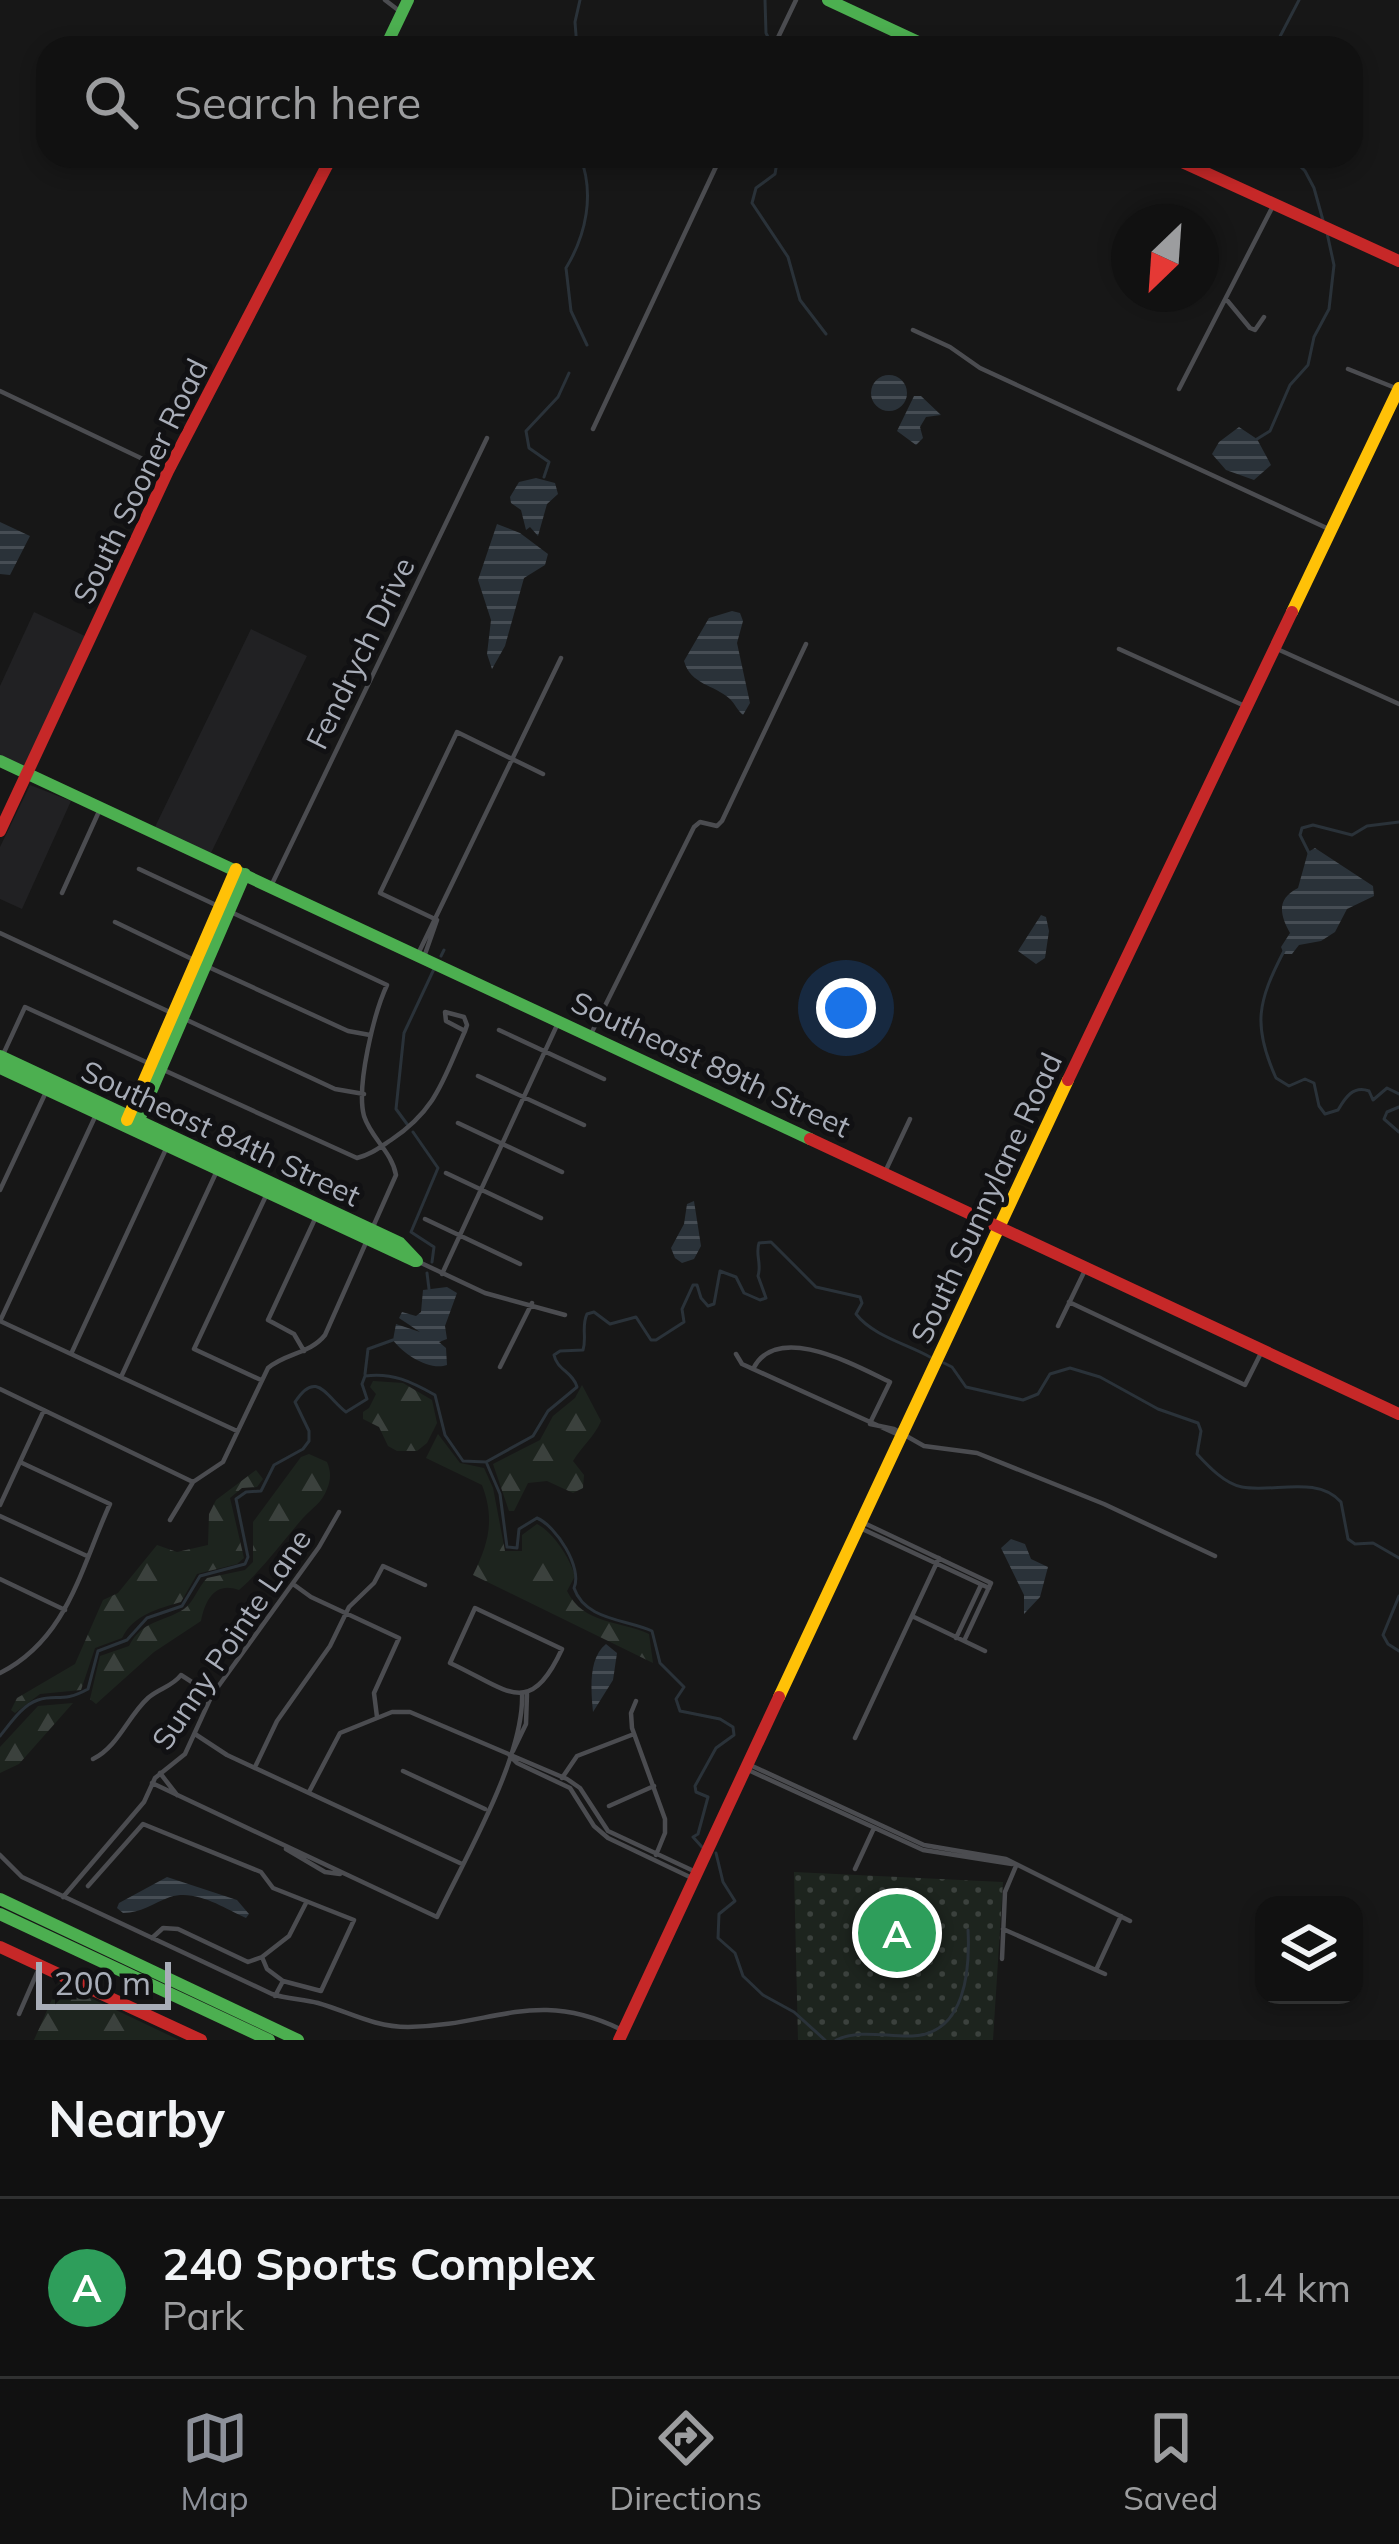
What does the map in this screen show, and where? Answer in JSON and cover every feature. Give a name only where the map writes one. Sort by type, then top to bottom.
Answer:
[{"type":"main road","points":[[828,0],[908,36]]},
{"type":"main road","points":[[391,36],[405,6]]},
{"type":"main road","name":"South Sooner Road","points":[[0,831],[168,471],[326,168]]},
{"type":"main road","points":[[1194,168],[1399,261]]},
{"type":"main road","name":"South Sunnylane Road","points":[[622,2037],[999,1226],[1399,389]]},
{"type":"main road","name":"Southeast 89th Street","points":[[0,761],[1399,1414]]},
{"type":"main road","points":[[132,1124],[240,872]]},
{"type":"main road","name":"Southeast 84th Street","points":[[1,1060],[371,1235],[400,1243],[417,1262]]},
{"type":"main road","points":[[0,1899],[298,2040]]},
{"type":"main road","points":[[0,1914],[266,2039]]},
{"type":"main road","points":[[0,1947],[202,2040]]},
{"type":"street","points":[[385,0],[405,6]]},
{"type":"street","points":[[779,36],[796,0]]},
{"type":"street","points":[[593,429],[715,168]]},
{"type":"street","points":[[1178,389],[1274,204]]},
{"type":"street","points":[[1226,298],[1250,328],[1255,330],[1264,317]]},
{"type":"street","points":[[914,330],[950,346],[980,368],[1331,530]]},
{"type":"street","points":[[1348,369],[1399,389]]},
{"type":"street","points":[[0,391],[168,471]]},
{"type":"street","name":"Fendrych Drive","points":[[271,886],[487,438]]},
{"type":"street","points":[[591,1034],[694,826],[700,822],[717,826],[722,821],[806,644]]},
{"type":"street","points":[[1275,648],[1399,704]]},
{"type":"street","points":[[1119,649],[1247,707]]},
{"type":"street","points":[[421,955],[561,658]]},
{"type":"street","points":[[437,920],[380,893],[457,732],[543,774]]},
{"type":"street","points":[[62,893],[101,807]]},
{"type":"street","points":[[139,869],[387,986],[373,1016],[364,1116],[395,1167],[396,1179],[325,1335],[304,1351],[274,1362],[220,1465],[193,1482],[170,1520]]},
{"type":"street","points":[[115,922],[343,1028],[370,1035]]},
{"type":"street","points":[[0,933],[339,1091],[364,1094]]},
{"type":"street","points":[[1,1060],[25,1006],[349,1157],[365,1156],[426,1113],[465,1031]]},
{"type":"street","points":[[442,1274],[559,1020]]},
{"type":"street","points":[[499,1030],[604,1079]]},
{"type":"street","points":[[478,1076],[584,1125]]},
{"type":"street","points":[[0,1190],[49,1085]]},
{"type":"street","points":[[99,1109],[0,1321],[237,1431]]},
{"type":"street","points":[[886,1172],[910,1119]]},
{"type":"street","points":[[458,1123],[562,1172]]},
{"type":"street","points":[[71,1354],[170,1142]]},
{"type":"street","points":[[121,1377],[219,1165]]},
{"type":"street","points":[[446,1173],[541,1218]]},
{"type":"street","points":[[261,1380],[194,1349],[270,1188]]},
{"type":"street","points":[[304,1351],[290,1331],[268,1320],[319,1211]]},
{"type":"street","points":[[425,1219],[520,1264]]},
{"type":"street","name":"Southeast 84th Street","points":[[417,1262],[484,1293],[565,1315]]},
{"type":"street","points":[[1058,1326],[1087,1265]]},
{"type":"street","points":[[1070,1302],[1245,1385],[1263,1349]]},
{"type":"street","points":[[500,1367],[532,1303]]},
{"type":"street","points":[[753,1369],[769,1351],[814,1350],[890,1382],[870,1424]]},
{"type":"street","points":[[736,1354],[742,1364],[870,1424],[924,1446],[977,1453],[1104,1504],[1215,1556]]},
{"type":"street","points":[[0,1389],[193,1482]]},
{"type":"street","points":[[0,1505],[44,1410]]},
{"type":"street","points":[[0,1673],[33,1653],[65,1610],[110,1504],[20,1462]]},
{"type":"street","name":"Sunny Pointe Lane","points":[[63,1897],[144,1802],[160,1773],[185,1754],[212,1695],[339,1512]]},
{"type":"street","points":[[0,1516],[88,1556]]},
{"type":"street","points":[[860,1524],[986,1584],[960,1639]]},
{"type":"street","points":[[855,1738],[938,1561]]},
{"type":"street","points":[[255,1768],[277,1721],[326,1652],[346,1613],[383,1566],[424,1585]]},
{"type":"street","points":[[0,1579],[65,1610]]},
{"type":"street","points":[[293,1584],[399,1638],[373,1697],[377,1717]]},
{"type":"street","points":[[475,1608],[562,1648],[546,1682],[524,1693],[450,1663],[475,1608]]},
{"type":"street","points":[[911,1616],[985,1651]]},
{"type":"street","points":[[93,1759],[104,1754],[148,1697],[174,1684],[181,1675],[212,1695]]},
{"type":"street","points":[[160,1773],[177,1795],[282,1845],[310,1865],[344,1874],[437,1917],[510,1756],[524,1693]]},
{"type":"street","points":[[636,1701],[631,1713],[634,1734],[665,1823],[655,1857]]},
{"type":"street","points":[[308,1792],[337,1735],[398,1711],[416,1713],[580,1788],[604,1828],[696,1876]]},
{"type":"street","points":[[196,1734],[255,1768],[462,1864]]},
{"type":"street","points":[[561,1780],[577,1756],[634,1734]]},
{"type":"street","points":[[747,1766],[913,1843],[963,1855],[994,1856],[1130,1921]]},
{"type":"street","points":[[403,1771],[487,1810]]},
{"type":"street","points":[[152,1783],[165,1785]]},
{"type":"street","points":[[609,1806],[653,1786]]},
{"type":"street","points":[[88,1886],[142,1824],[261,1872],[273,1888],[354,1920],[321,1991],[274,1978],[262,1957]]},
{"type":"street","points":[[855,1869],[875,1826]]},
{"type":"street","points":[[0,1855],[22,1877],[275,1996],[316,2002],[385,2026],[422,2026],[550,2008],[587,2014],[622,2037]]},
{"type":"street","points":[[1001,1959],[1005,1892],[1014,1865]]},
{"type":"street","points":[[152,1938],[163,1928],[178,1929],[248,1962],[289,1936],[306,1903]]},
{"type":"street","points":[[1096,1970],[1121,1916]]},
{"type":"street","points":[[1004,1929],[1105,1974]]},
{"type":"street","points":[[19,2014],[40,1966]]},
{"type":"street","points":[[275,1996],[283,1981]]},
{"type":"shaded area","points":[[889,375],[901,381],[907,393],[901,405],[889,411],[877,405],[871,393],[877,381]]},
{"type":"shaded area","points":[[914,396],[921,396],[941,415],[926,417],[920,427],[923,438],[916,445],[897,431]]},
{"type":"shaded area","points":[[1239,427],[1257,439],[1271,465],[1254,480],[1226,470],[1212,454]]},
{"type":"shaded area","points":[[536,478],[555,483],[558,494],[547,504],[538,536],[530,527],[526,530],[521,510],[510,497],[519,482]]},
{"type":"shaded area","points":[[0,522],[30,536],[10,575],[0,574]]},
{"type":"shaded area","points":[[497,524],[520,533],[548,554],[545,565],[524,578],[505,646],[492,669],[487,654],[491,620],[478,580]]},
{"type":"shaded area","points":[[34,612],[89,638],[27,773],[0,761],[0,686]]},
{"type":"shaded area","points":[[740,613],[743,621],[737,643],[750,703],[743,715],[730,699],[697,680],[684,661],[709,618]]},
{"type":"shaded area","points":[[251,629],[307,656],[211,853],[154,829]]},
{"type":"shaded area","points":[[30,785],[71,801],[22,909],[0,899],[0,847]]},
{"type":"shaded area","points":[[1315,848],[1373,886],[1374,896],[1347,909],[1335,932],[1284,954],[1281,947],[1290,933],[1282,914],[1283,902],[1298,888],[1308,852]]},
{"type":"shaded area","points":[[1041,915],[1049,931],[1045,958],[1036,964],[1018,951]]},
{"type":"shaded area","points":[[694,1201],[701,1246],[694,1259],[682,1263],[671,1248],[684,1224],[687,1204]]},
{"type":"shaded area","points":[[447,1287],[457,1293],[445,1326],[447,1339],[439,1342],[446,1348],[447,1365],[433,1366],[410,1356],[393,1340],[396,1324],[420,1332],[399,1318],[402,1312],[416,1316],[421,1312],[423,1290]]},
{"type":"shaded area","points":[[1011,1539],[1025,1544],[1031,1559],[1048,1567],[1040,1597],[1024,1614],[1024,1595],[1001,1548]]},
{"type":"shaded area","points":[[606,1644],[617,1653],[613,1680],[593,1712],[593,1666]]},
{"type":"shaded area","points":[[167,1877],[237,1900],[249,1914],[246,1918],[190,1895],[170,1897],[130,1913],[117,1908]]},
{"type":"green space","points":[[373,1381],[403,1383],[432,1400],[437,1423],[417,1451],[388,1446],[379,1427],[363,1419],[376,1394],[370,1387]]},
{"type":"green space","points":[[582,1385],[601,1421],[573,1461],[584,1475],[583,1488],[573,1493],[547,1481],[528,1483],[514,1511],[509,1511],[493,1464],[540,1440],[553,1416],[575,1398]]},
{"type":"green space","points":[[438,1434],[460,1463],[484,1468],[493,1488],[505,1551],[522,1551],[522,1535],[537,1524],[543,1528],[573,1569],[575,1576],[567,1591],[574,1602],[593,1616],[649,1634],[653,1663],[473,1575],[488,1531],[486,1497],[482,1485],[426,1458]]},
{"type":"green space","points":[[309,1454],[327,1462],[330,1476],[320,1502],[239,1590],[217,1590],[201,1621],[154,1652],[96,1704],[90,1699],[100,1656],[129,1646],[146,1627],[184,1609],[207,1578],[245,1570],[253,1562],[253,1522],[301,1457]]},
{"type":"green space","points":[[256,1470],[263,1479],[257,1487],[242,1488],[230,1498],[244,1558],[197,1574],[181,1602],[147,1614],[122,1638],[95,1648],[81,1690],[40,1694],[15,1713],[11,1710],[17,1698],[75,1664],[103,1600],[118,1593],[157,1545],[177,1552],[208,1545],[209,1514],[216,1500]]},
{"type":"green space","points":[[73,1703],[19,1764],[0,1773],[0,1747],[38,1706]]},
{"type":"green space","points":[[794,1872],[1003,1882],[993,2040],[798,2040]]},
{"type":"green space","points":[[59,1983],[179,2040],[34,2040]]},
{"type":"waterway","points":[[576,36],[580,0]]},
{"type":"waterway","points":[[765,0],[768,36]]},
{"type":"waterway","points":[[1280,36],[1299,0]]},
{"type":"waterway","points":[[584,168],[586,214],[566,268],[571,311],[587,345]]},
{"type":"waterway","points":[[776,168],[756,188],[752,203],[788,257],[800,300],[826,334]]},
{"type":"waterway","points":[[1302,168],[1314,188],[1324,224]]},
{"type":"waterway","points":[[1257,439],[1270,431],[1290,385],[1308,365],[1314,337],[1329,309],[1334,265],[1327,233]]},
{"type":"waterway","points":[[544,477],[549,462],[529,448],[526,431],[558,397],[569,373]]},
{"type":"waterway","points":[[1309,853],[1300,835],[1302,828],[1313,825],[1352,835],[1367,826],[1399,822]]},
{"type":"waterway","points":[[441,956],[444,950]]},
{"type":"waterway","points":[[1284,951],[1261,1013],[1263,1043],[1276,1078],[1289,1086],[1305,1079],[1314,1083],[1325,1114],[1338,1110],[1354,1091],[1369,1091],[1373,1100],[1387,1088],[1399,1094]]},
{"type":"waterway","points":[[407,1124],[396,1109],[404,1033],[434,969]]},
{"type":"waterway","points":[[1399,1107],[1384,1119],[1399,1132]]},
{"type":"waterway","points":[[413,1132],[438,1168],[411,1232],[434,1247],[432,1262]]},
{"type":"waterway","points":[[0,1736],[32,1702],[88,1689],[98,1651],[127,1640],[147,1618],[182,1606],[200,1576],[245,1564],[248,1557],[236,1499],[246,1492],[261,1491],[274,1465],[309,1441],[295,1402],[310,1387],[322,1389],[346,1412],[367,1399],[362,1384],[365,1376],[410,1382],[435,1395],[445,1435],[463,1461],[486,1462],[533,1436],[548,1411],[577,1387],[554,1355],[583,1350],[587,1314],[594,1312],[610,1324],[636,1317],[651,1340],[656,1340],[684,1322],[682,1309],[693,1285],[708,1306],[714,1304],[720,1271],[736,1277],[744,1293],[766,1298],[758,1276],[758,1247],[771,1242],[816,1287],[860,1297],[856,1314],[872,1328],[930,1357]]},
{"type":"waterway","points":[[427,1273],[429,1289]]},
{"type":"waterway","points":[[365,1374],[368,1349],[393,1340]]},
{"type":"waterway","points":[[944,1363],[966,1387],[1023,1400],[1038,1394],[1050,1374],[1070,1368],[1100,1377],[1158,1409],[1198,1423],[1197,1454],[1229,1482],[1254,1488],[1320,1489],[1341,1502],[1348,1539],[1355,1544],[1373,1543],[1399,1558]]},
{"type":"waterway","points":[[487,1464],[500,1494],[507,1547],[517,1548],[519,1529],[537,1518],[544,1522],[566,1548],[579,1599],[596,1613],[652,1631],[660,1663],[684,1687],[676,1699],[680,1711],[720,1719],[733,1727],[734,1735],[716,1748],[695,1786],[696,1792],[708,1797],[698,1834],[693,1837],[702,1847]]},
{"type":"waterway","points":[[1399,1596],[1383,1635],[1399,1651]]},
{"type":"waterway","points":[[716,1853],[723,1882],[735,1901],[719,1914],[718,1938],[735,1953],[743,1976],[825,2040]]},
{"type":"waterway","points":[[836,2040],[864,2034],[912,2036],[944,2024],[961,1997],[968,1930]]},
{"type":"traffic: fast","points":[[391,36],[408,0]]},
{"type":"traffic: fast","points":[[828,0],[905,36]]},
{"type":"traffic: fast","points":[[0,761],[810,1139]]},
{"type":"traffic: fast","points":[[137,1124],[245,874]]},
{"type":"traffic: fast","points":[[0,1056],[400,1243],[417,1261]]},
{"type":"traffic: fast","points":[[0,1068],[415,1261]]},
{"type":"traffic: fast","points":[[0,1899],[298,2040]]},
{"type":"traffic: fast","points":[[0,1914],[269,2040]]},
{"type":"traffic: slow","points":[[1292,612],[1399,388]]},
{"type":"traffic: slow","points":[[127,1120],[236,869]]},
{"type":"traffic: slow","points":[[779,1697],[1068,1080]]},
{"type":"traffic: jam","points":[[0,831],[168,471],[326,168]]},
{"type":"traffic: jam","points":[[1195,168],[1399,261]]},
{"type":"traffic: jam","points":[[1068,1080],[1292,612]]},
{"type":"traffic: jam","points":[[810,1139],[1399,1414]]},
{"type":"traffic: jam","points":[[619,2040],[779,1697]]},
{"type":"traffic: jam","points":[[0,1947],[201,2040]]},
{"type":"place","name":"240 Sports Complex","points":[[897,1933]]}]
